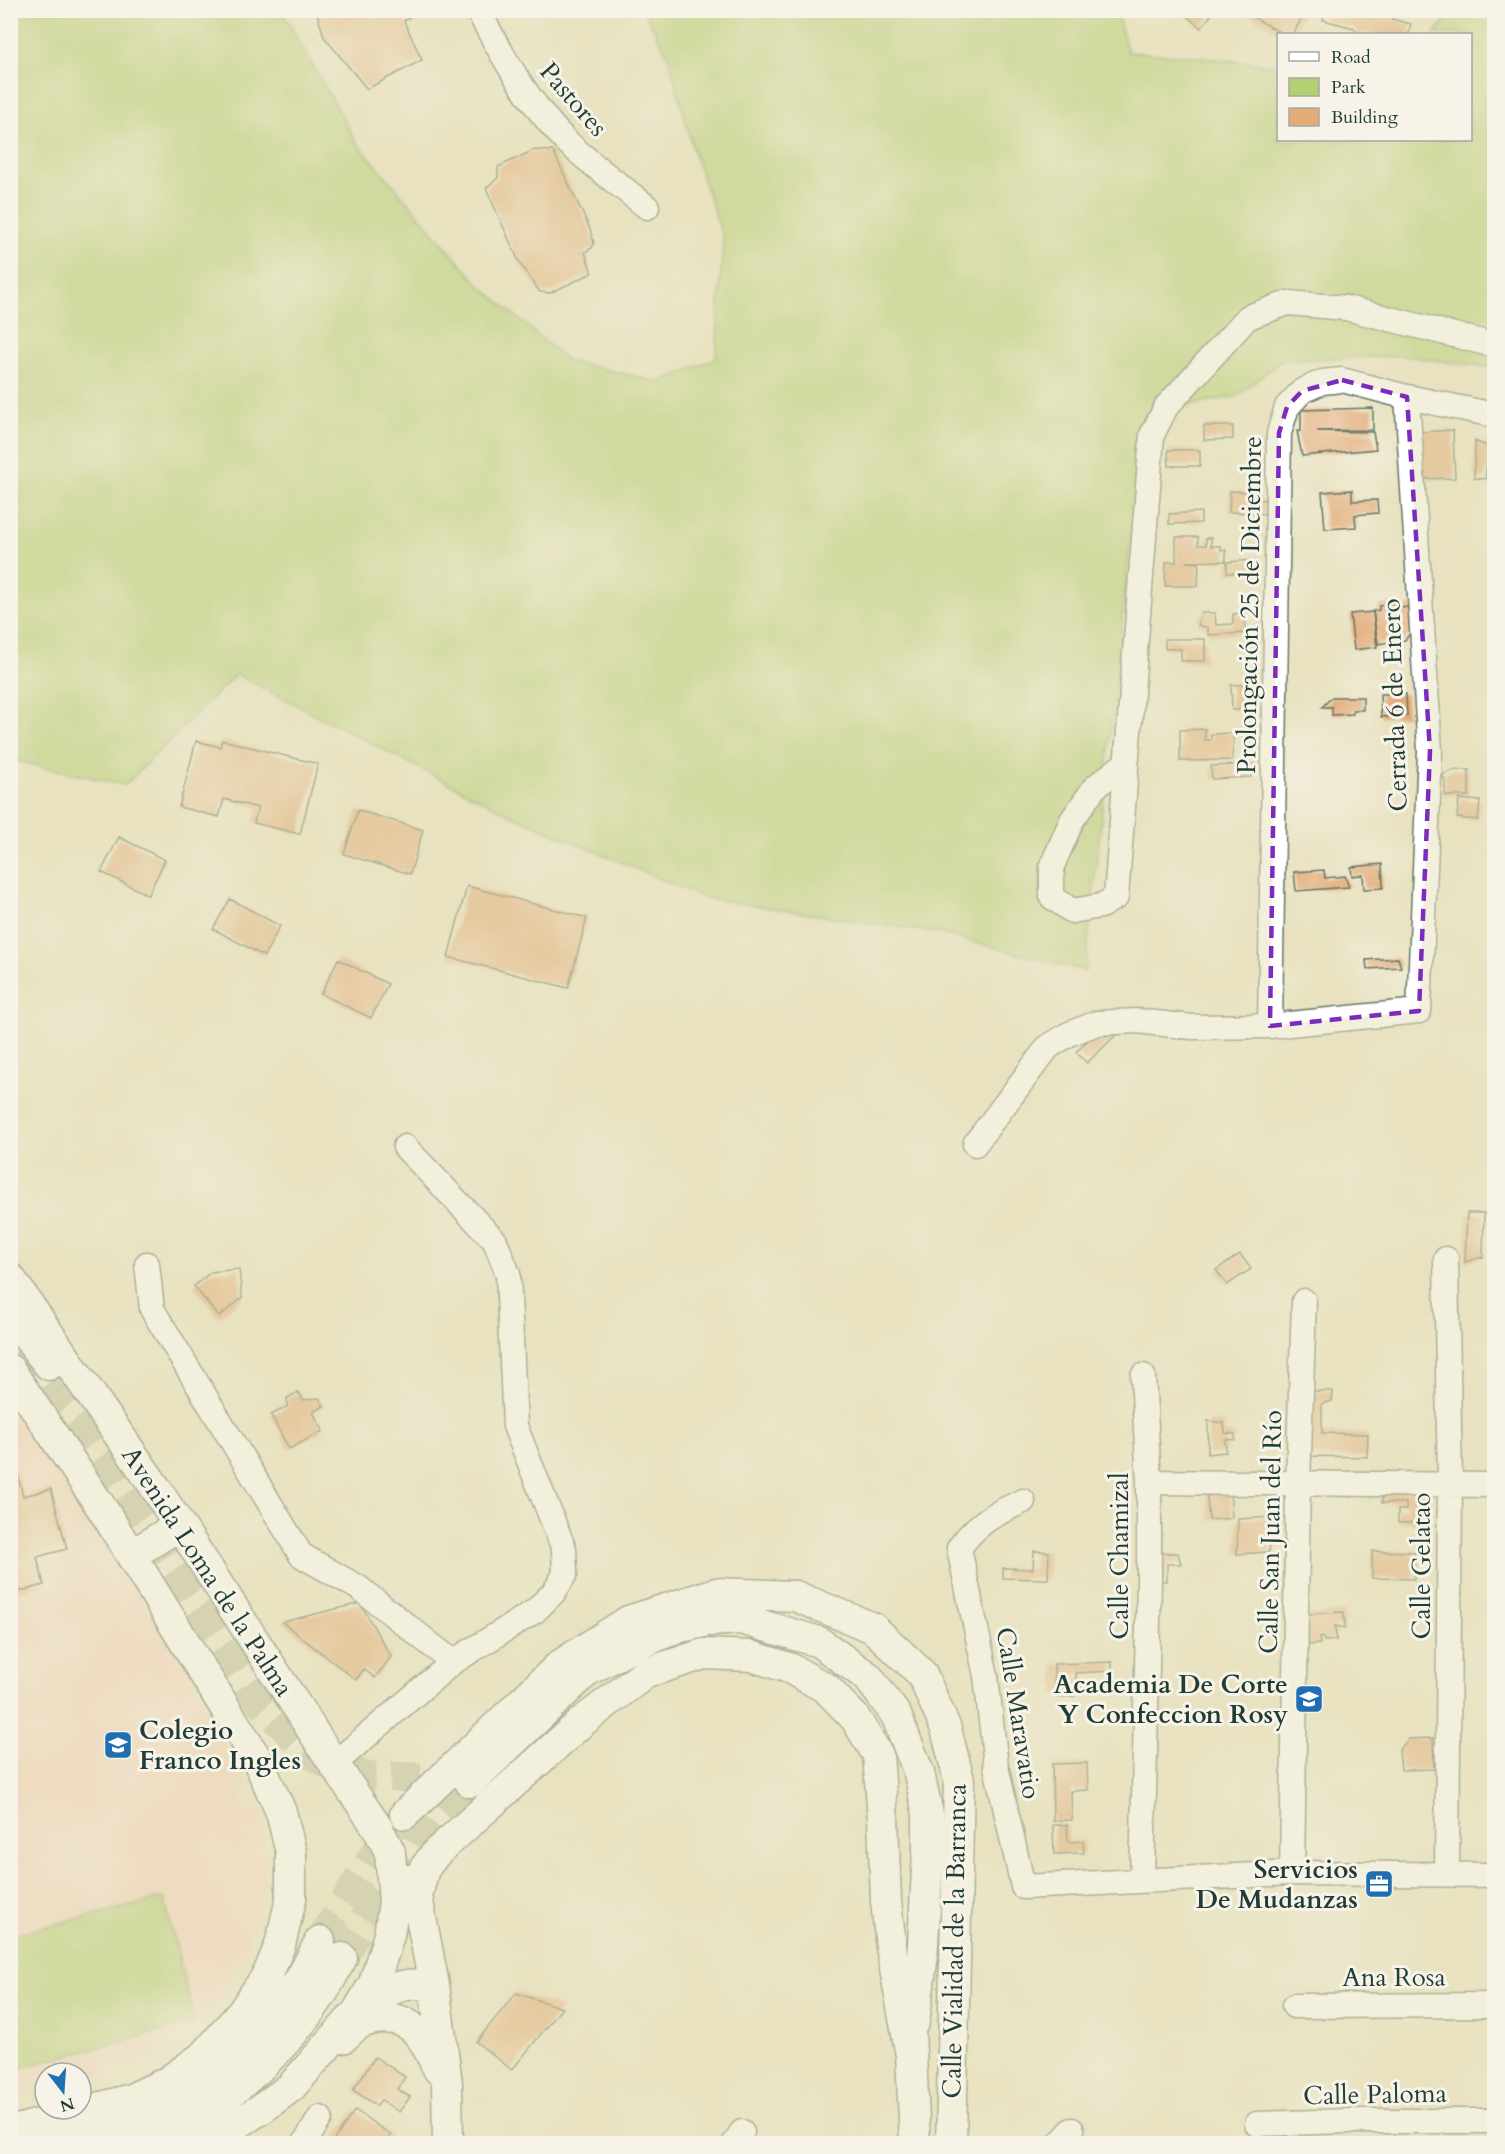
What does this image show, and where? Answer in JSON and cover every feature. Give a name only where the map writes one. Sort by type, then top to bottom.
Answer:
[{"type":"main road","name":"Avenida Loma de la Palma","points":[[10,1278],[54,1339],[179,1525],[377,1827],[390,1852],[394,1902],[389,1935],[374,1983],[357,2012],[291,2087],[264,2108],[231,2128],[195,2144]]},
{"type":"main road","points":[[10,1315],[55,1372]]},
{"type":"main road","points":[[10,1370],[132,1555],[258,1761],[281,1812],[291,1852],[291,1899],[280,1945],[268,1974],[243,2011],[205,2055],[167,2082],[131,2099],[10,2132]]},
{"type":"main road","points":[[132,1555],[179,1525]]},
{"type":"main road","name":"Calle Vialidad de la Barranca","points":[[466,1771],[560,1665],[628,1621],[716,1593],[795,1596],[873,1628],[922,1674],[946,1729],[959,1780],[951,2144]]},
{"type":"main road","points":[[405,1814],[466,1771],[587,1671],[632,1647],[676,1628],[741,1619],[819,1642],[868,1677],[896,1715],[919,1773],[928,1814],[928,1851],[922,1962],[910,2050]]},
{"type":"main road","points":[[508,1762],[605,1679],[648,1656],[689,1640],[732,1637],[780,1647],[820,1663],[848,1685],[876,1717],[893,1756],[904,1870],[910,2050]]},
{"type":"main road","points":[[417,1896],[424,1869],[436,1853],[583,1721],[646,1673],[704,1654],[751,1656],[789,1668],[826,1688],[855,1718],[878,1755],[886,1901],[891,1947],[910,2050]]},
{"type":"main road","points":[[425,1782],[466,1771]]},
{"type":"main road","points":[[390,1852],[417,1896],[435,1985],[447,2083],[448,2144]]},
{"type":"main road","points":[[27,2144],[67,2139],[111,2128],[142,2118],[177,2102],[217,2074],[267,2022],[298,1982],[331,1949],[321,1994],[286,2040],[258,2070],[230,2093],[190,2120],[139,2144]]},
{"type":"main road","points":[[357,2012],[404,1984],[435,1985]]},
{"type":"main road","points":[[319,2056],[360,2024],[381,2018],[397,2019],[409,2024],[422,2037],[447,2083]]},
{"type":"main road","name":"Calle Vialidad de la Barranca","points":[[910,2050],[915,2144]]},
{"type":"street","name":"Pastores","points":[[478,10],[494,41],[530,98],[566,140],[647,207]]},
{"type":"street","points":[[1126,763],[1095,787],[1072,820],[1052,866],[1052,897],[1072,911],[1101,906],[1116,897],[1152,435],[1166,407],[1248,317],[1288,303],[1346,308],[1494,345]]},
{"type":"street","name":"Prolongación 25 de Diciembre","points":[[1270,1026],[1279,433],[1287,407],[1302,391],[1322,382],[1342,380],[1407,397],[1494,415]]},
{"type":"street","name":"Cerrada 6 de Enero","points":[[1270,1026],[1419,1011],[1430,752],[1407,397]]},
{"type":"street","points":[[975,1144],[1048,1047],[1070,1034],[1097,1023],[1137,1021],[1192,1027],[1270,1026]]},
{"type":"street","points":[[334,1764],[453,1662],[535,1611],[554,1592],[565,1574],[564,1549],[515,1426],[508,1274],[495,1241],[405,1147]]},
{"type":"street","name":"Calle Gelatao","points":[[1446,1259],[1450,1485],[1447,1874]]},
{"type":"street","points":[[147,1264],[152,1309],[301,1555],[359,1588],[453,1662]]},
{"type":"street","name":"Calle San Juan del Río","points":[[1292,1873],[1298,1484],[1304,1301]]},
{"type":"street","name":"Calle Chamizal","points":[[1142,1880],[1149,1581],[1149,1482],[1143,1376]]},
{"type":"street","points":[[1149,1482],[1494,1485]]},
{"type":"street","name":"Calle Maravatio","points":[[1023,1501],[991,1515],[970,1532],[960,1548],[986,1676],[996,1766],[1023,1887],[1142,1880]]},
{"type":"street","points":[[1142,1880],[1292,1873],[1494,1875]]},
{"type":"street","name":"Ana Rosa","points":[[1294,2006],[1494,2005]]},
{"type":"street","points":[[304,2144],[320,2118]]},
{"type":"street","name":"Calle Paloma","points":[[1257,2124],[1350,2121],[1494,2121]]},
{"type":"highlighted area","points":[[1342,380],[1407,397],[1430,751],[1419,1011],[1270,1026],[1279,433],[1287,407],[1302,391]]},
{"type":"shaded area","name":"Colegio Franco Ingles","points":[[10,1398],[83,1504],[228,1735],[223,1755],[246,1780],[238,1790],[244,1809],[260,1812],[267,1870],[249,1938],[228,1986],[196,2025],[137,2064],[93,2076],[93,2061],[33,2061],[33,2092],[20,2096],[10,2090]]},
{"type":"green space","points":[[11,11],[282,11],[357,143],[478,284],[568,361],[660,382],[716,358],[723,237],[694,153],[669,58],[644,11],[1116,11],[1128,52],[1192,56],[1277,66],[1277,141],[1472,141],[1472,33],[1435,33],[1453,11],[1494,11],[1494,368],[1404,356],[1282,360],[1237,396],[1144,414],[1085,971],[938,933],[704,898],[509,814],[236,674],[125,785],[11,760]]},
{"type":"green space","points":[[164,1898],[195,2022],[46,2061],[33,2061],[33,2064],[11,2070],[11,1935]]},
{"type":"building","points":[[316,10],[421,10],[404,21],[422,60],[367,89],[324,37]]},
{"type":"building","points":[[1183,10],[1215,10],[1201,28],[1182,12]]},
{"type":"building","points":[[1240,10],[1306,10],[1294,33],[1281,33]]},
{"type":"building","points":[[1325,10],[1388,10],[1392,19],[1411,24],[1409,33],[1357,33],[1354,28],[1323,20]]},
{"type":"building","points":[[534,150],[553,151],[590,229],[594,243],[592,248],[585,252],[592,273],[550,293],[540,292],[520,264],[486,188],[498,178],[498,167]]},
{"type":"building","points":[[1373,408],[1373,430],[1317,431],[1373,432],[1376,449],[1302,456],[1297,431],[1301,431],[1301,410]]},
{"type":"building","points":[[1204,426],[1233,426],[1233,439],[1204,440]]},
{"type":"building","points":[[1453,430],[1455,478],[1424,479],[1421,432]]},
{"type":"building","points":[[1475,441],[1489,447],[1485,479],[1474,478]]},
{"type":"building","points":[[1168,450],[1200,450],[1200,466],[1169,466]]},
{"type":"building","points":[[1352,490],[1352,501],[1377,500],[1378,513],[1355,515],[1356,527],[1325,529],[1322,492]]},
{"type":"building","points":[[1230,491],[1251,492],[1251,499],[1270,500],[1269,514],[1229,512]]},
{"type":"building","points":[[1201,512],[1201,523],[1169,524],[1169,514]]},
{"type":"building","points":[[1176,537],[1198,537],[1198,545],[1206,545],[1206,538],[1211,538],[1211,546],[1221,546],[1221,550],[1226,550],[1226,561],[1185,562],[1199,563],[1198,586],[1165,586],[1166,562],[1176,562]]},
{"type":"building","points":[[1255,560],[1256,572],[1227,573],[1227,562]]},
{"type":"building","points":[[1394,603],[1395,609],[1413,606],[1416,626],[1405,640],[1378,644],[1373,611],[1379,610],[1379,606]]},
{"type":"building","points":[[1373,612],[1377,647],[1354,650],[1350,614]]},
{"type":"building","points":[[1201,613],[1215,613],[1216,625],[1233,624],[1233,614],[1245,613],[1246,633],[1208,635],[1208,628],[1198,625]]},
{"type":"building","points":[[1165,639],[1205,639],[1205,661],[1181,661],[1181,649],[1165,649]]},
{"type":"building","points":[[1255,684],[1256,709],[1232,710],[1231,685]]},
{"type":"building","points":[[1380,694],[1406,694],[1407,716],[1381,717]]},
{"type":"building","points":[[1332,697],[1363,697],[1363,710],[1352,710],[1353,714],[1332,715],[1332,707],[1322,707]]},
{"type":"building","points":[[1205,729],[1205,740],[1211,740],[1211,734],[1234,733],[1232,760],[1180,761],[1180,730]]},
{"type":"building","points":[[222,740],[318,764],[300,834],[254,823],[258,808],[224,799],[219,817],[179,807],[196,741],[220,747]]},
{"type":"building","points":[[1257,764],[1251,777],[1212,779],[1211,766]]},
{"type":"building","points":[[1454,770],[1469,770],[1469,796],[1445,796],[1445,781],[1442,775]]},
{"type":"building","points":[[1459,799],[1480,801],[1478,820],[1457,818]]},
{"type":"building","points":[[358,810],[423,830],[410,874],[344,854]]},
{"type":"building","points":[[119,837],[165,860],[148,895],[101,872]]},
{"type":"building","points":[[1382,864],[1383,888],[1364,889],[1363,875],[1352,876],[1351,867]]},
{"type":"building","points":[[1324,870],[1325,878],[1345,876],[1349,887],[1296,891],[1294,872]]},
{"type":"building","points":[[467,886],[587,918],[568,988],[448,957]]},
{"type":"building","points":[[230,899],[280,926],[264,956],[213,929]]},
{"type":"building","points":[[1398,958],[1401,967],[1367,969],[1366,960]]},
{"type":"building","points":[[338,959],[388,984],[371,1018],[321,994]]},
{"type":"building","points":[[1109,1020],[1120,1031],[1087,1063],[1076,1052]]},
{"type":"building","points":[[1467,1213],[1484,1213],[1483,1257],[1465,1262]]},
{"type":"building","points":[[1240,1254],[1251,1269],[1227,1285],[1216,1270]]},
{"type":"building","points":[[239,1269],[242,1298],[219,1317],[194,1286],[211,1272]]},
{"type":"building","points":[[1304,1391],[1333,1391],[1332,1401],[1322,1404],[1322,1433],[1368,1434],[1367,1457],[1303,1456]]},
{"type":"building","points":[[299,1392],[303,1400],[319,1398],[324,1406],[313,1412],[323,1431],[289,1449],[271,1415],[288,1406],[287,1398]]},
{"type":"building","points":[[1208,1421],[1224,1423],[1225,1433],[1235,1434],[1235,1440],[1225,1439],[1226,1452],[1208,1454]]},
{"type":"building","points":[[16,1468],[23,1496],[51,1489],[67,1549],[37,1557],[44,1585],[10,1594],[10,1469]]},
{"type":"building","points":[[1230,1488],[1232,1518],[1209,1520],[1206,1489]]},
{"type":"building","points":[[1382,1491],[1428,1491],[1428,1522],[1398,1523],[1398,1510],[1406,1510],[1406,1503],[1382,1503]]},
{"type":"building","points":[[1272,1517],[1269,1552],[1237,1554],[1238,1519]]},
{"type":"building","points":[[1034,1551],[1049,1552],[1048,1579],[1003,1578],[1003,1568],[1033,1569]]},
{"type":"building","points":[[1372,1551],[1415,1552],[1414,1579],[1372,1578]]},
{"type":"building","points":[[1149,1553],[1178,1553],[1181,1564],[1167,1564],[1167,1581],[1149,1581]]},
{"type":"building","points":[[360,1603],[391,1657],[375,1678],[364,1669],[356,1680],[282,1622]]},
{"type":"building","points":[[1344,1612],[1345,1628],[1335,1626],[1336,1640],[1324,1641],[1323,1637],[1319,1638],[1320,1644],[1308,1645],[1308,1614]]},
{"type":"building","points":[[1112,1662],[1112,1671],[1076,1673],[1076,1680],[1082,1679],[1082,1688],[1075,1688],[1075,1696],[1055,1697],[1054,1664]]},
{"type":"building","points":[[1433,1738],[1434,1769],[1401,1770],[1399,1750],[1409,1739]]},
{"type":"building","points":[[1087,1763],[1088,1790],[1071,1791],[1072,1820],[1053,1821],[1052,1764]]},
{"type":"building","points":[[1053,1825],[1067,1825],[1068,1842],[1083,1841],[1084,1853],[1054,1854]]},
{"type":"building","points":[[516,1993],[562,2008],[512,2070],[476,2042]]},
{"type":"building","points":[[375,2057],[405,2077],[397,2089],[410,2097],[399,2112],[381,2100],[377,2106],[353,2090]]},
{"type":"building","points":[[355,2110],[391,2135],[385,2144],[331,2144]]},
{"type":"tunnel","points":[[22,1347],[108,1470],[258,1700],[308,1752],[334,1768],[369,1776],[460,1779]]},
{"type":"tunnel","points":[[342,1958],[411,1840],[470,1782]]},
{"type":"tunnel","points":[[320,1941],[386,1836],[405,1814]]},
{"type":"place","name":"Academia De Corte Y Confeccion Rosy","points":[[1309,1699]]},
{"type":"place","name":"Colegio Franco Ingles","points":[[118,1745]]},
{"type":"place","name":"Servicios De Mudanzas","points":[[1379,1884]]}]
